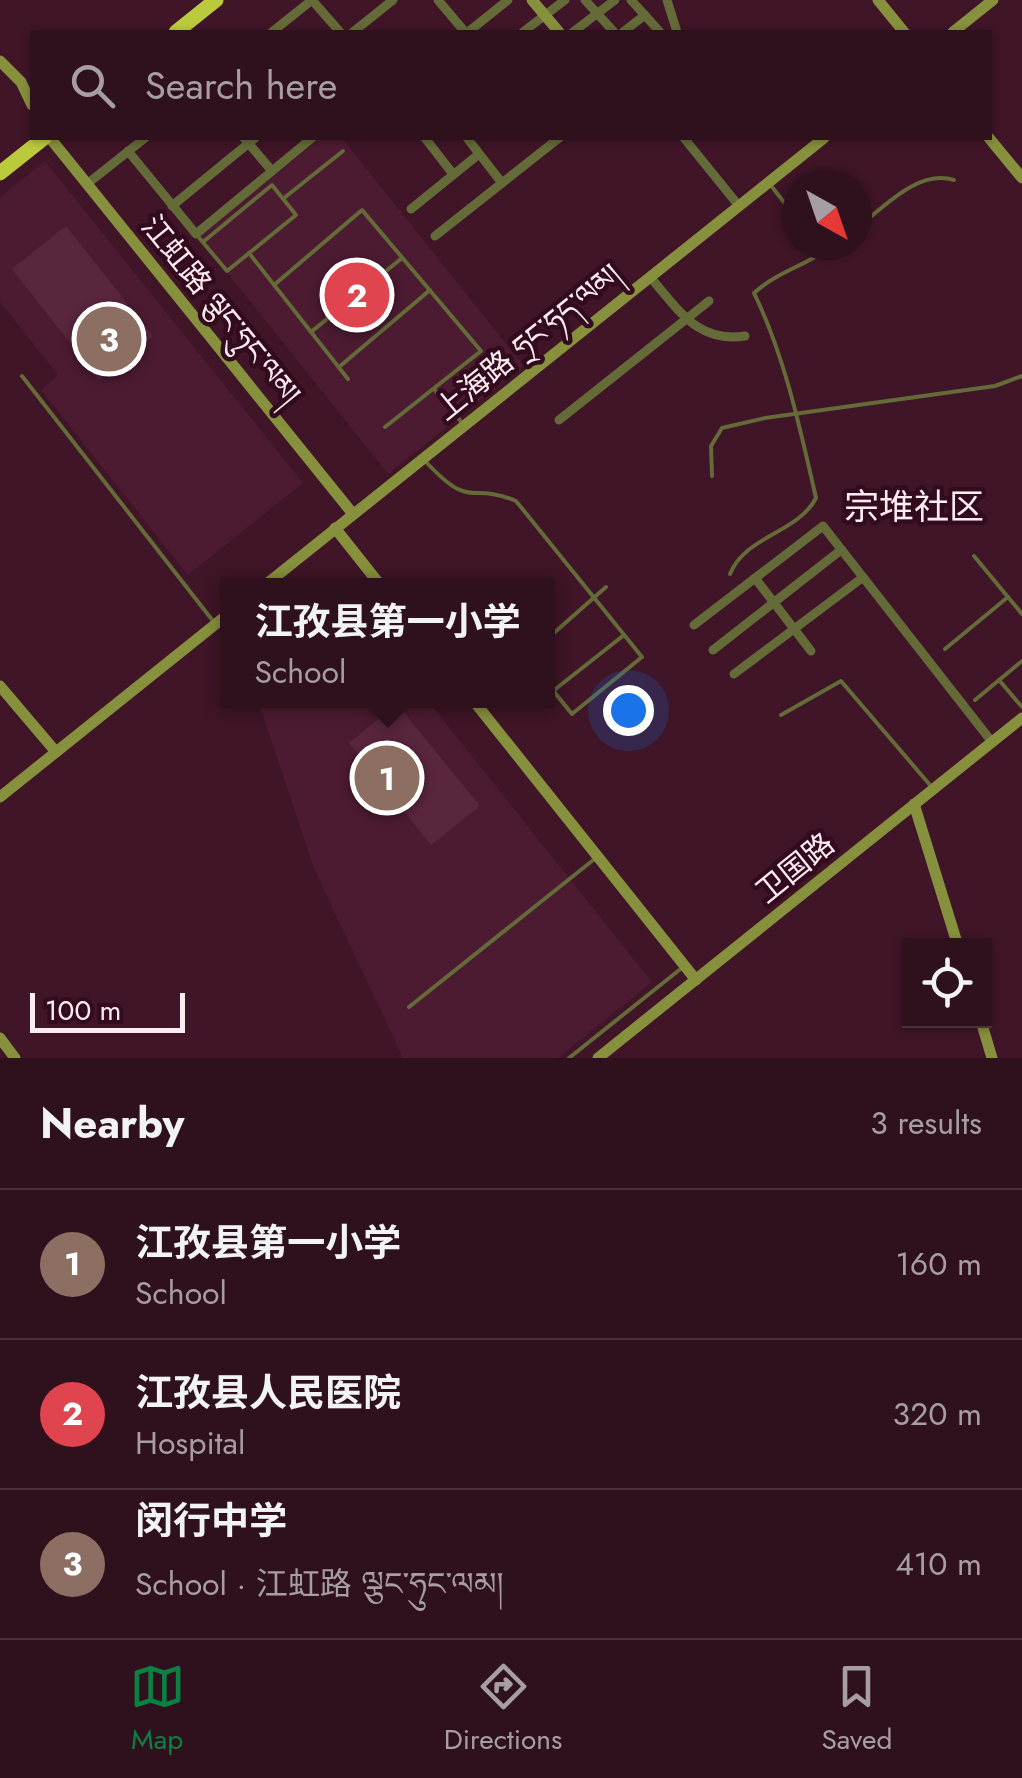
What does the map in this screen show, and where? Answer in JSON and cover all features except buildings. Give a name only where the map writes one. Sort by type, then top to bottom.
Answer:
[{"type":"highway","points":[[178,30],[216,0]]},
{"type":"highway","points":[[0,173],[45,140]]},
{"type":"main road","points":[[532,0],[557,30]]},
{"type":"main road","points":[[878,0],[902,30]]},
{"type":"main road","points":[[956,30],[994,0]]},
{"type":"main road","points":[[0,62],[21,82],[30,101]]},
{"type":"main road","name":"江虹路 ལྕང་ཧུང་ལམ།","points":[[50,140],[353,514]]},
{"type":"main road","name":"上海路 ཧྲང་ཧད་ལམ།","points":[[274,578],[821,140]]},
{"type":"main road","points":[[991,140],[1022,178]]},
{"type":"main road","points":[[335,528],[375,578]]},
{"type":"main road","points":[[0,798],[220,621]]},
{"type":"main road","points":[[0,686],[5,699],[56,752]]},
{"type":"main road","points":[[479,708],[696,980]]},
{"type":"main road","name":"卫国路","points":[[598,1058],[1022,718]]},
{"type":"main road","points":[[914,804],[956,938]]},
{"type":"main road","points":[[983,1028],[992,1058]]},
{"type":"main road","points":[[0,1038],[15,1058]]},
{"type":"street","points":[[274,30],[312,0],[336,30]]},
{"type":"street","points":[[356,30],[393,0]]},
{"type":"street","points":[[438,0],[465,30]]},
{"type":"street","points":[[470,30],[508,0]]},
{"type":"street","points":[[526,30],[564,0]]},
{"type":"street","points":[[585,0],[612,30]]},
{"type":"street","points":[[575,30],[615,0]]},
{"type":"street","points":[[631,0],[658,30]]},
{"type":"street","points":[[667,0],[676,30]]},
{"type":"street","points":[[626,30],[645,15]]},
{"type":"street","points":[[88,184],[142,140]]},
{"type":"street","points":[[172,206],[248,140]]},
{"type":"street","points":[[250,140],[272,171]]},
{"type":"street","points":[[128,151],[199,238],[310,140]]},
{"type":"street","points":[[427,140],[453,174]]},
{"type":"street","points":[[468,140],[502,183]]},
{"type":"street","points":[[434,236],[553,140]]},
{"type":"street","points":[[686,140],[739,206]]},
{"type":"street","points":[[410,209],[479,154]]},
{"type":"street","points":[[650,277],[686,318],[712,336],[745,336]]},
{"type":"street","points":[[558,420],[708,301]]},
{"type":"street","points":[[694,625],[823,526],[992,742]]},
{"type":"street","points":[[713,650],[841,550]]},
{"type":"street","points":[[755,578],[811,651]]},
{"type":"street","points":[[734,674],[862,578]]},
{"type":"lane","points":[[283,199],[343,150]]},
{"type":"lane","points":[[872,216],[912,185],[940,176],[954,180]]},
{"type":"lane","points":[[768,182],[782,200]]},
{"type":"lane","points":[[272,185],[296,215],[227,271],[199,238],[272,185]]},
{"type":"lane","points":[[274,285],[362,210],[482,350],[386,428]]},
{"type":"lane","points":[[249,253],[348,379]]},
{"type":"lane","points":[[312,332],[402,258]]},
{"type":"lane","points":[[730,574],[744,552],[810,510],[816,498],[797,414],[769,324],[754,293],[779,273],[815,260]]},
{"type":"lane","points":[[339,367],[430,290]]},
{"type":"lane","points":[[22,376],[216,624]]},
{"type":"lane","points":[[712,476],[712,446],[722,428],[996,386],[1022,376]]},
{"type":"lane","points":[[434,389],[464,426]]},
{"type":"lane","points":[[423,459],[451,489],[465,496],[503,496],[516,501],[642,657],[572,714],[555,693]]},
{"type":"lane","points":[[974,556],[1022,614]]},
{"type":"lane","points":[[555,633],[596,600],[606,587]]},
{"type":"lane","points":[[944,649],[1008,597]]},
{"type":"lane","points":[[555,689],[624,634]]},
{"type":"lane","points":[[975,700],[1022,661]]},
{"type":"lane","points":[[999,680],[1022,707]]},
{"type":"lane","points":[[781,714],[841,681],[934,789]]},
{"type":"lane","points":[[409,1006],[597,856]]},
{"type":"lane","points":[[569,1058],[684,966]]},
{"type":"shaded area","points":[[318,140],[344,140],[524,366],[388,474],[198,236]]},
{"type":"shaded area","points":[[45,161],[303,483],[188,575],[41,390],[58,375],[0,302],[0,197]]},
{"type":"shaded area","points":[[66,226],[153,336],[99,380],[12,269]]},
{"type":"shaded area","points":[[260,708],[434,708],[652,982],[558,1058],[403,1058],[315,871]]},
{"type":"shaded area","points":[[392,708],[400,708],[480,806],[431,845],[349,743]]},
{"type":"place","name":"江孜县人民医院","points":[[357,295]]},
{"type":"place","name":"闵行中学","points":[[109,339]]},
{"type":"place","name":"江孜县第一小学","points":[[387,778]]},
{"type":"district","name":"宗堆社区","points":[[914,507]]}]
